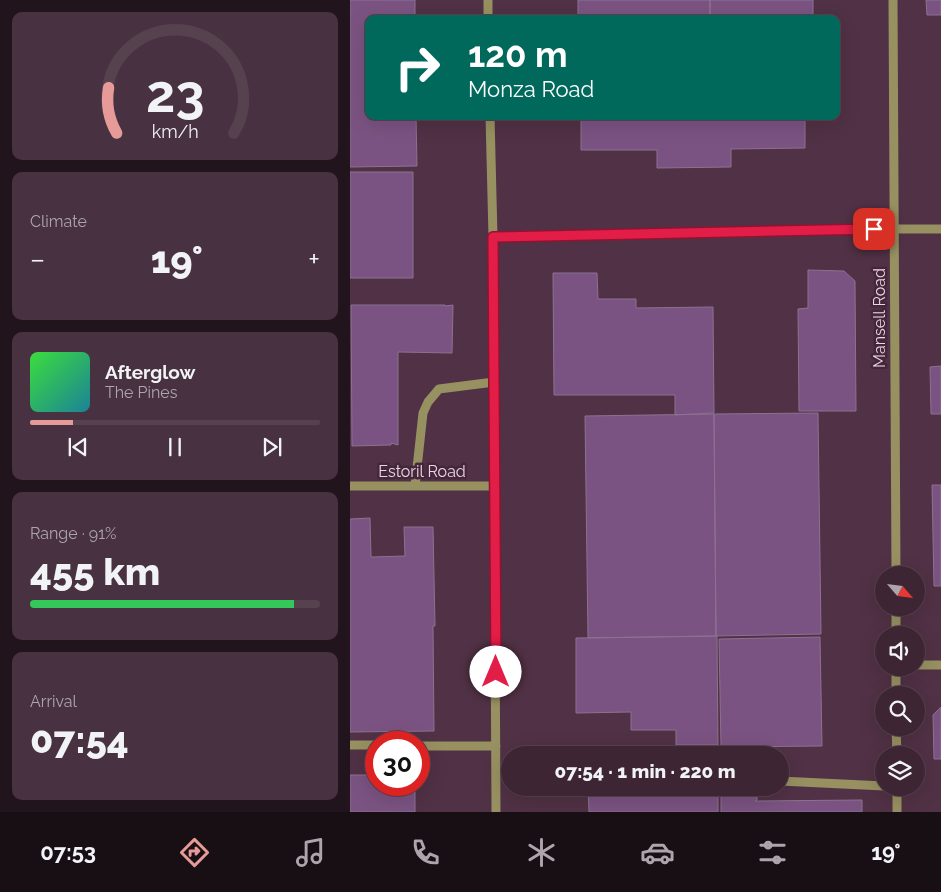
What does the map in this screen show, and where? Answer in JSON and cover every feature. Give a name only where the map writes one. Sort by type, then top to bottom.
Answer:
[{"type":"street","points":[[488,0],[488,15]]},
{"type":"street","name":"Mansell Road","points":[[893,0],[896,566]]},
{"type":"street","points":[[490,120],[493,237],[496,812]]},
{"type":"street","points":[[493,237],[941,229]]},
{"type":"street","points":[[415,486],[422,413],[434,394],[439,389],[494,382]]},
{"type":"street","name":"Estoril Road","points":[[350,486],[494,486]]},
{"type":"street","points":[[925,665],[941,665]]},
{"type":"street","points":[[350,745],[365,745]]},
{"type":"street","points":[[430,746],[496,746]]},
{"type":"street","points":[[789,781],[875,786]]},
{"type":"street","points":[[897,796],[897,812]]},
{"type":"building","points":[[350,0],[415,0],[415,15],[365,15],[365,120],[416,120],[417,166],[350,167]]},
{"type":"building","points":[[578,0],[710,0],[710,15],[578,15]]},
{"type":"building","points":[[710,0],[813,0],[813,15],[710,15]]},
{"type":"building","points":[[926,0],[941,0],[941,15],[927,15]]},
{"type":"building","points":[[581,120],[805,120],[805,148],[731,149],[731,167],[657,168],[657,150],[581,150]]},
{"type":"building","points":[[350,172],[413,172],[413,278],[350,278]]},
{"type":"building","points":[[808,270],[844,271],[855,281],[856,411],[799,411],[798,309],[808,308]]},
{"type":"building","points":[[553,273],[597,273],[598,299],[636,299],[636,308],[713,307],[714,413],[675,415],[675,395],[554,395]]},
{"type":"building","points":[[351,305],[453,305],[452,353],[398,352],[398,445],[391,443],[391,445],[352,446]]},
{"type":"building","points":[[941,366],[941,414],[931,414],[930,367]]},
{"type":"building","points":[[818,413],[821,634],[716,636],[714,414]]},
{"type":"building","points":[[714,414],[716,636],[588,638],[585,416]]},
{"type":"building","points":[[932,485],[941,485],[941,586],[934,586]]},
{"type":"building","points":[[370,518],[371,557],[405,556],[404,527],[433,527],[435,626],[433,626],[434,731],[350,732],[350,519]]},
{"type":"building","points":[[717,636],[718,745],[676,745],[676,730],[631,730],[631,712],[576,713],[576,638]]},
{"type":"building","points":[[820,637],[822,746],[721,746],[719,639]]},
{"type":"building","points":[[941,707],[941,759],[934,759],[933,715]]},
{"type":"building","points":[[350,775],[365,775],[365,796],[415,796],[415,812],[350,812]]},
{"type":"building","points":[[588,796],[718,796],[718,812],[589,812]]},
{"type":"building","points":[[721,796],[757,796],[755,801],[862,800],[862,812],[721,812]]},
{"type":"route","points":[[496,672],[493,237],[874,229]]}]
